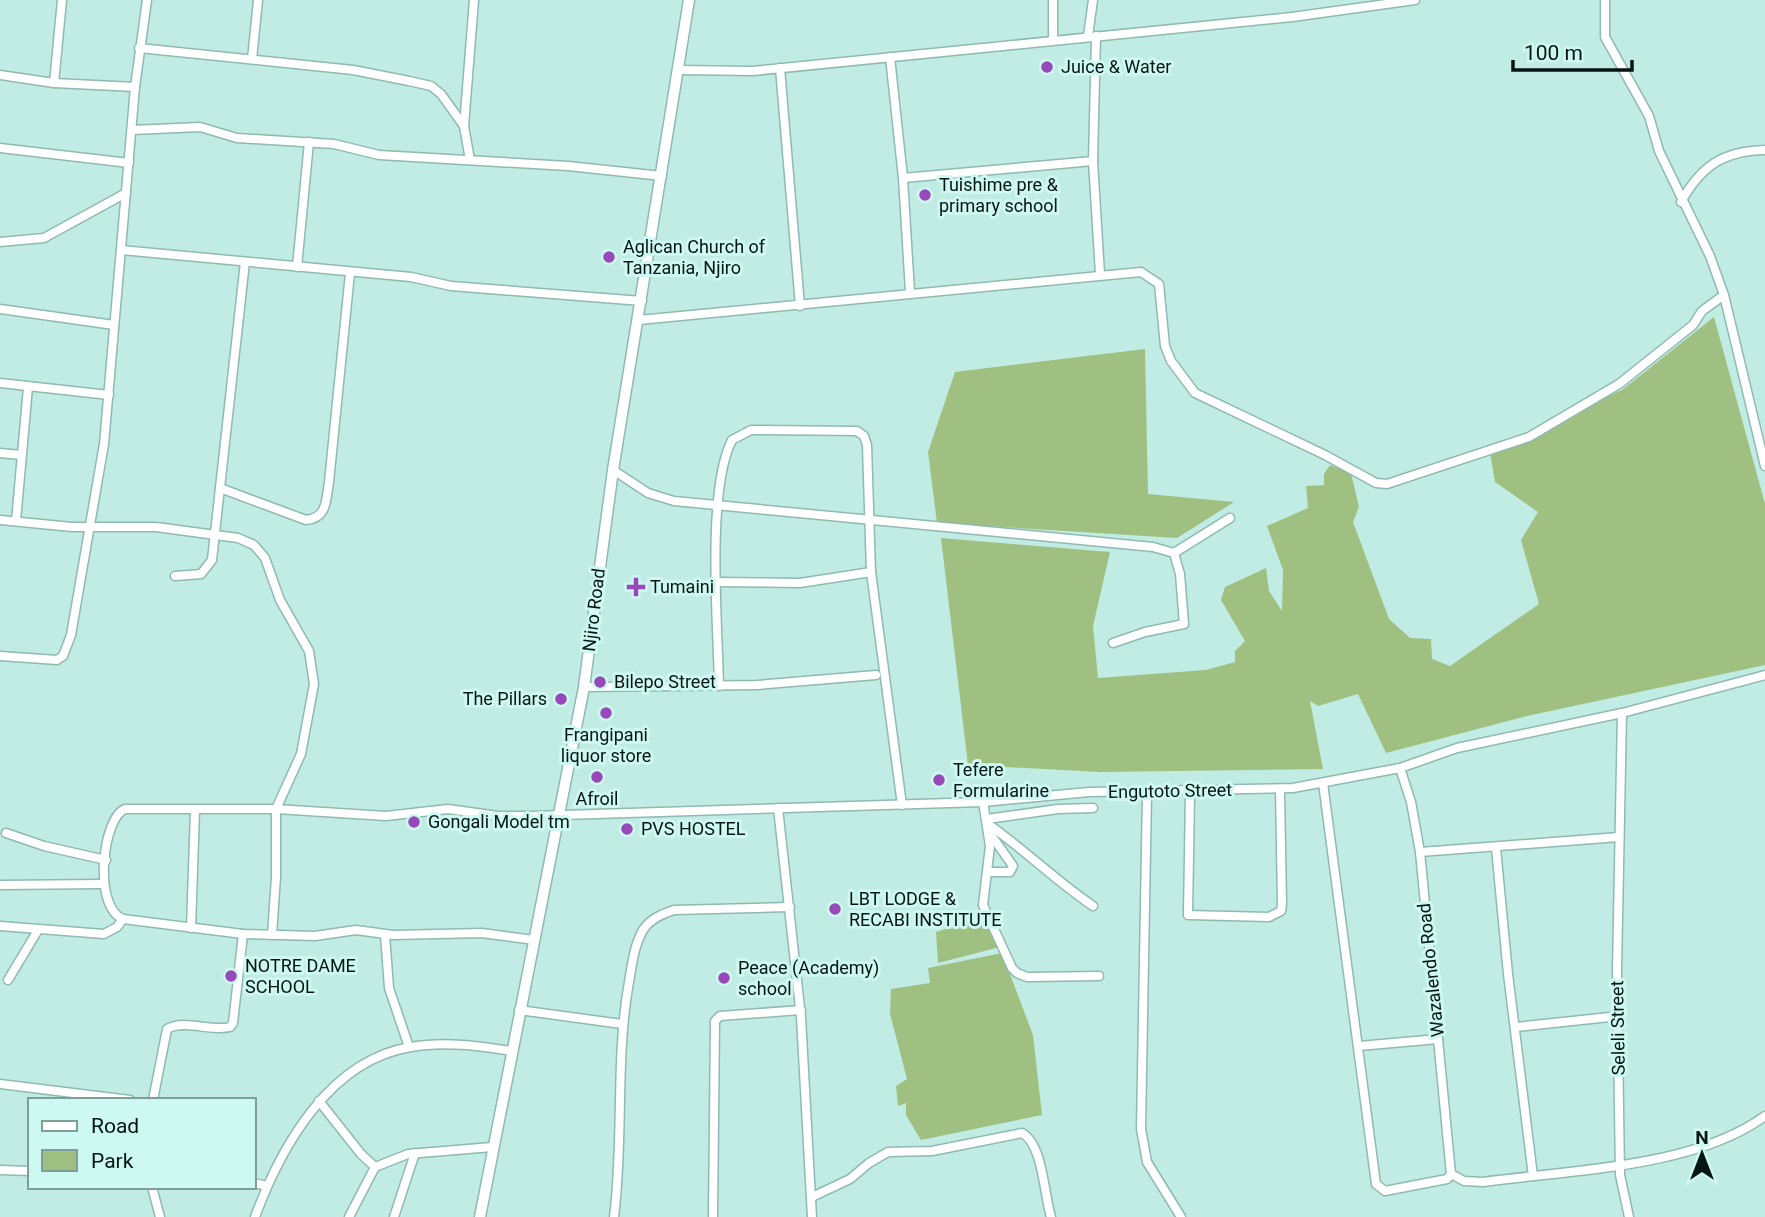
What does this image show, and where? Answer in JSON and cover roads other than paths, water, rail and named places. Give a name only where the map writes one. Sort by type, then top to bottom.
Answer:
[{"type":"street","points":[[54,83],[62,0]]},
{"type":"street","points":[[0,656],[57,660],[63,656],[71,635],[104,444],[135,87],[147,0]]},
{"type":"street","points":[[252,59],[258,0]]},
{"type":"street","points":[[470,160],[464,126],[474,0]]},
{"type":"street","name":"Njiro Road","points":[[480,1217],[519,1010],[561,816],[584,687],[613,470],[689,0]]},
{"type":"street","points":[[1053,0],[1053,38]]},
{"type":"street","points":[[1093,0],[1093,160],[1100,274]]},
{"type":"street","points":[[678,70],[753,71],[1053,38],[1292,17],[1415,0]]},
{"type":"street","points":[[1605,0],[1605,37],[1648,116],[1659,151],[1681,202],[1710,256],[1724,295],[1765,467]]},
{"type":"street","points":[[139,48],[378,74],[431,86],[441,94],[464,126]]},
{"type":"street","points":[[890,57],[904,178],[910,292]]},
{"type":"street","points":[[780,68],[800,306]]},
{"type":"street","points":[[0,75],[54,83],[135,87]]},
{"type":"street","points":[[132,130],[200,127],[237,138],[334,144],[379,155],[662,176]]},
{"type":"street","points":[[297,267],[309,142]]},
{"type":"street","points":[[0,148],[129,163]]},
{"type":"street","points":[[1681,202],[1700,173],[1716,159],[1742,151],[1765,150]]},
{"type":"street","points":[[904,178],[1093,160]]},
{"type":"street","points":[[0,242],[44,238],[126,193]]},
{"type":"street","points":[[121,250],[411,277],[463,287],[642,301]]},
{"type":"street","points":[[175,576],[206,572],[212,560],[245,262]]},
{"type":"street","points":[[639,320],[1141,272],[1153,277],[1159,284],[1166,346],[1171,361],[1195,393],[1325,455],[1376,483],[1387,484],[1529,437],[1587,400],[1619,384],[1693,326],[1702,311],[1724,295]]},
{"type":"street","points":[[220,488],[306,520],[322,515],[329,482],[350,273]]},
{"type":"street","points":[[0,309],[40,317],[114,325]]},
{"type":"street","points":[[0,383],[109,395]]},
{"type":"street","points":[[16,521],[28,387]]},
{"type":"street","points":[[719,686],[716,582],[718,505],[729,444],[736,435],[751,430],[849,429],[864,436],[867,445],[871,572],[902,805]]},
{"type":"street","points":[[0,453],[22,455]]},
{"type":"street","points":[[613,470],[658,498],[1140,545],[1174,553],[1230,518]]},
{"type":"street","points":[[0,520],[156,527],[244,539],[259,549],[312,660],[312,703],[301,754],[276,809],[276,877],[272,935]]},
{"type":"street","points":[[1113,643],[1144,632],[1184,624],[1180,574],[1174,553]]},
{"type":"street","points":[[716,582],[800,583],[871,572]]},
{"type":"street","points":[[584,687],[719,686],[876,675]]},
{"type":"street","name":"Engutoto Street","points":[[106,860],[114,818],[119,811],[276,809],[386,816],[443,809],[498,816],[561,816],[983,802],[1089,792],[1280,789],[1400,768],[1457,748],[1622,713],[1765,675]]},
{"type":"street","name":"Seleli Street","points":[[1622,713],[1619,837],[1620,1163],[1629,1217]]},
{"type":"street","name":"Wazalendo Road","points":[[1400,768],[1411,802],[1420,852],[1451,1174]]},
{"type":"street","points":[[1323,783],[1378,1188],[1385,1191],[1401,1189],[1447,1179],[1451,1174],[1473,1182],[1620,1163],[1707,1146],[1731,1137],[1765,1116]]},
{"type":"street","points":[[1190,792],[1188,915],[1269,917],[1281,911],[1282,904],[1280,789]]},
{"type":"street","points":[[1147,793],[1141,1129],[1147,1162],[1181,1217]]},
{"type":"street","points":[[983,802],[988,825],[988,872],[983,898],[985,916],[1017,973],[1027,976],[1099,976]]},
{"type":"street","points":[[778,808],[801,1010],[812,1217]]},
{"type":"street","points":[[988,825],[1058,809],[1093,808]]},
{"type":"street","points":[[191,928],[195,810]]},
{"type":"street","points":[[988,825],[1013,866],[1010,872],[988,872]]},
{"type":"street","points":[[988,825],[1017,844],[1045,871],[1093,906]]},
{"type":"street","points":[[6,833],[51,848],[106,860],[103,884],[110,909],[123,919],[243,934],[315,936],[356,930],[385,935],[482,933],[534,940]]},
{"type":"street","points":[[1420,852],[1619,837]]},
{"type":"street","points":[[1496,848],[1508,974],[1533,1176]]},
{"type":"street","points":[[0,885],[103,884]]},
{"type":"street","points":[[614,1217],[619,1176],[622,1024],[635,947],[645,927],[657,916],[674,910],[790,907]]},
{"type":"street","points":[[0,926],[104,934],[123,919]]},
{"type":"street","points":[[8,980],[38,930]]},
{"type":"street","points":[[153,1098],[167,1028],[183,1026],[222,1029],[232,1026],[243,934]]},
{"type":"street","points":[[385,935],[390,988],[409,1047]]},
{"type":"street","points":[[519,1010],[622,1024]]},
{"type":"street","points":[[713,1217],[715,1021],[720,1016],[801,1010]]},
{"type":"street","points":[[1516,1027],[1619,1016]]},
{"type":"street","points":[[1359,1046],[1438,1039]]},
{"type":"street","points":[[255,1217],[267,1186],[291,1141],[318,1101],[354,1072],[409,1047],[454,1044],[512,1051]]},
{"type":"street","points":[[0,1084],[114,1098]]},
{"type":"street","points":[[318,1101],[360,1154],[375,1167]]},
{"type":"street","points":[[812,1197],[850,1179],[888,1152],[932,1151],[1022,1133],[1030,1138],[1037,1156],[1051,1217]]},
{"type":"street","points":[[349,1217],[375,1167],[415,1153],[492,1147]]},
{"type":"street","points":[[394,1217],[415,1153]]},
{"type":"street","points":[[0,1170],[28,1171]]},
{"type":"street","points":[[256,1183],[267,1186]]},
{"type":"street","points":[[153,1189],[160,1217]]},
{"type":"place","name":"Juice & Water","points":[[1047,67]]},
{"type":"place","name":"Tuishime pre & primary school","points":[[925,195]]},
{"type":"place","name":"Aglican Church of Tanzania, Njiro","points":[[609,257]]},
{"type":"place","name":"Tumaini","points":[[636,587]]},
{"type":"place","name":"Bilepo Street","points":[[600,682]]},
{"type":"place","name":"The Pillars","points":[[561,699]]},
{"type":"place","name":"Frangipani liquor store","points":[[606,713]]},
{"type":"place","name":"Afroil","points":[[597,777]]},
{"type":"place","name":"Tefere Formularine","points":[[939,780]]},
{"type":"place","name":"Gongali Model tm","points":[[414,822]]},
{"type":"place","name":"PVS HOSTEL","points":[[627,829]]},
{"type":"place","name":"LBT LODGE & RECABI INSTITUTE","points":[[835,909]]},
{"type":"place","name":"NOTRE DAME SCHOOL","points":[[231,976]]},
{"type":"place","name":"Peace (Academy) school","points":[[724,978]]}]
